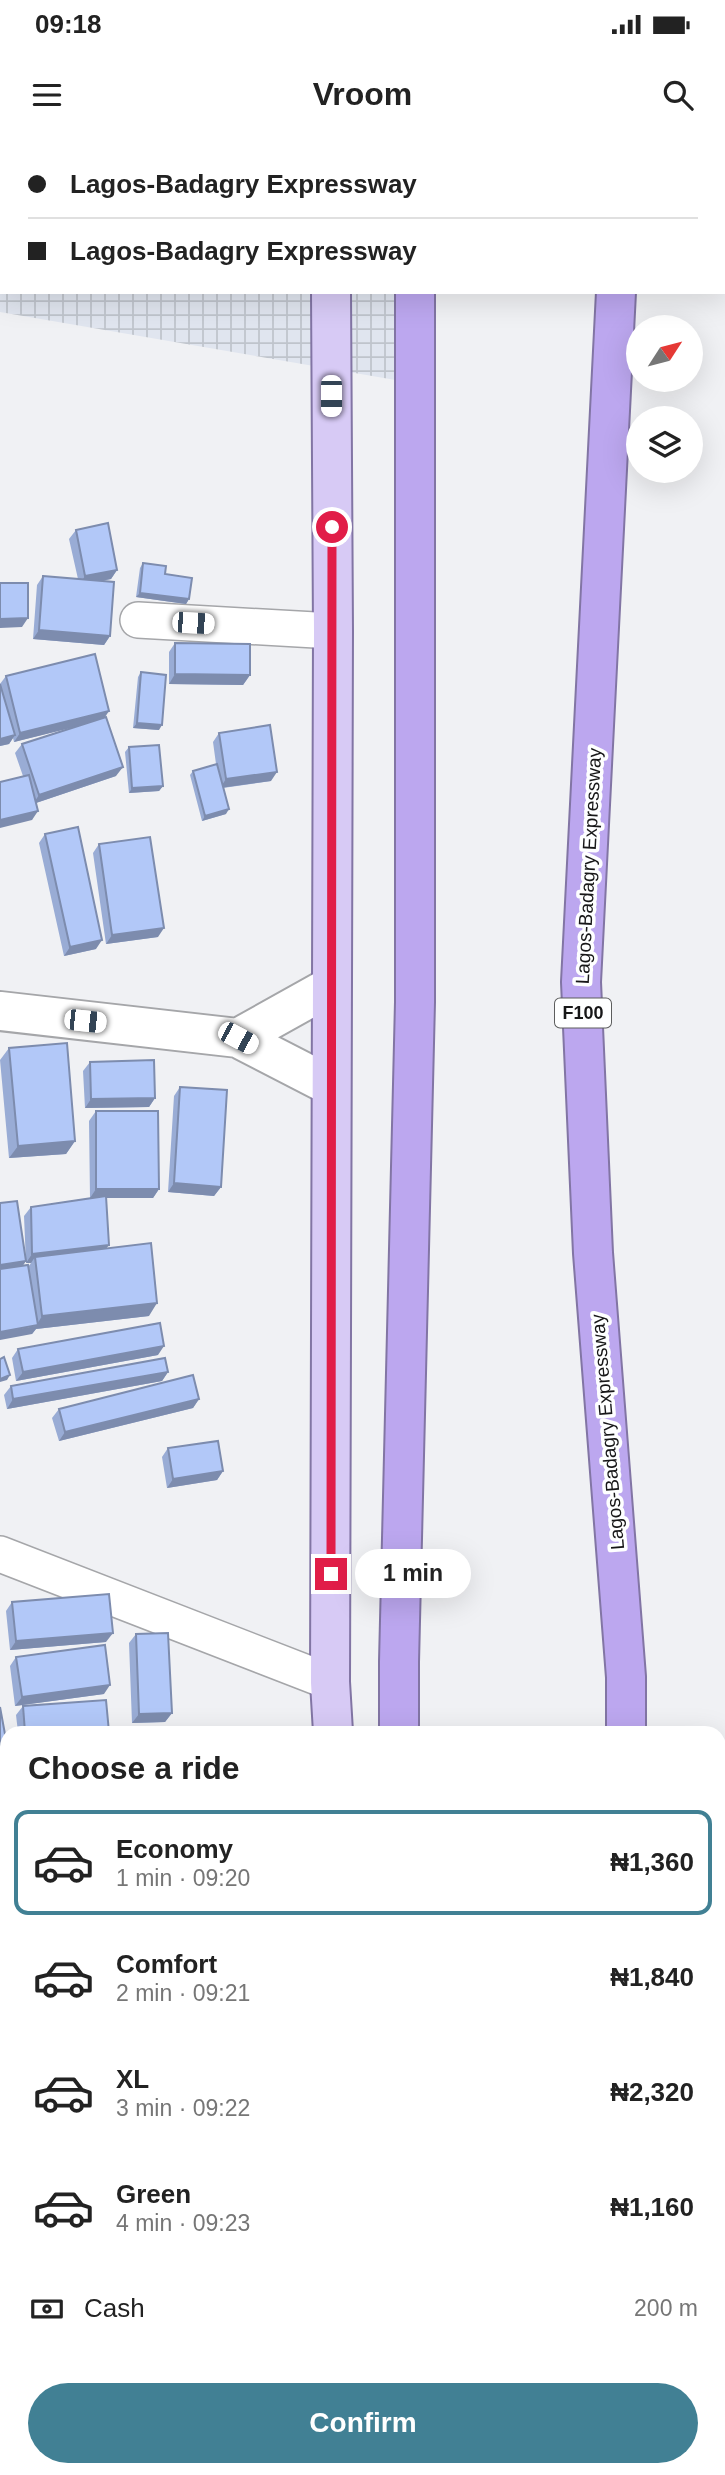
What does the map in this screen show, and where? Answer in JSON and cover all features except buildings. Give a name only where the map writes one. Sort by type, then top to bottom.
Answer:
[{"type":"highway","points":[[399,1726],[398,1662],[415,1002],[415,294]]},
{"type":"highway","name":"Lagos-Badagry Expressway","points":[[616,294],[581,982],[593,1253],[626,1677],[626,1726]]},
{"type":"main road","points":[[331,294],[333,1726]]},
{"type":"main road","points":[[238,1038],[331,986]]},
{"type":"main road","points":[[0,1011],[238,1038],[331,1086]]},
{"type":"street","points":[[138,620],[332,631]]},
{"type":"street","points":[[0,1554],[331,1682]]},
{"type":"shaded area","points":[[0,294],[407,294],[413,383],[0,312]]},
{"type":"route","points":[[331,1574],[332,527]]}]
